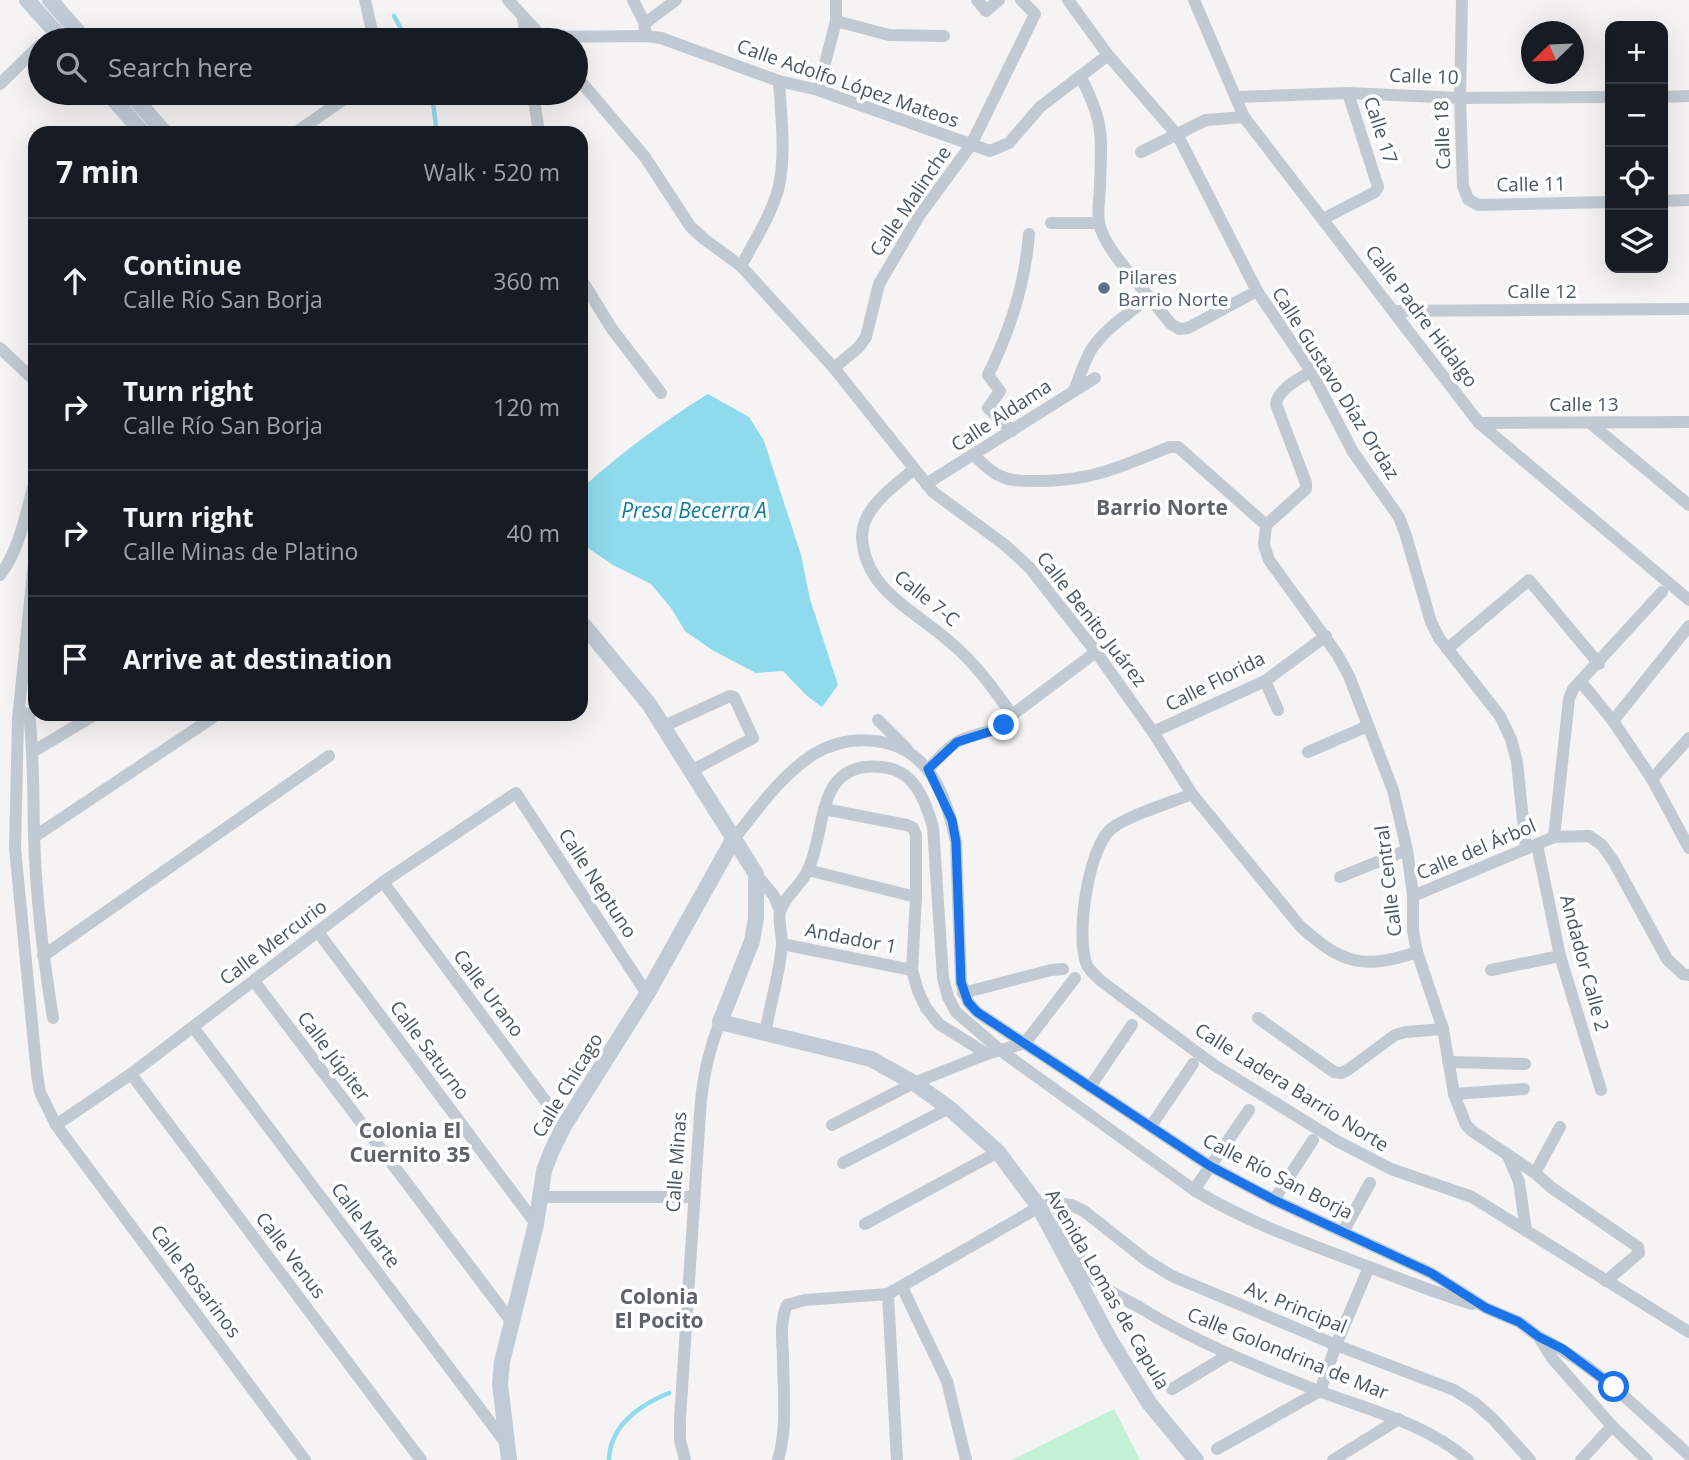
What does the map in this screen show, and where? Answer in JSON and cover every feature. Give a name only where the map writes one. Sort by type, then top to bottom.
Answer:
[{"type":"street","points":[[27,0],[52,28]]},
{"type":"street","points":[[50,0],[56,28]]},
{"type":"street","points":[[365,0],[371,28]]},
{"type":"street","points":[[509,0],[534,28]]},
{"type":"street","points":[[633,0],[644,22],[646,36]]},
{"type":"street","points":[[648,21],[676,0]]},
{"type":"street","points":[[818,90],[836,21],[836,0]]},
{"type":"street","points":[[977,0],[986,11],[999,0]]},
{"type":"street","name":"Calle Malinche","points":[[834,368],[859,347],[866,337],[879,284],[919,216],[971,145],[1035,14],[1021,0]]},
{"type":"street","name":"Calle Gustavo Díaz Ordaz","points":[[1068,0],[1108,55],[1178,136],[1257,291],[1311,371],[1353,452],[1398,517],[1431,622],[1447,649],[1500,716],[1511,739],[1531,847]]},
{"type":"street","name":"Calle Padre Hidalgo","points":[[1194,0],[1244,117],[1479,423],[1689,600]]},
{"type":"street","name":"Calle 18","points":[[1462,0],[1462,186]]},
{"type":"street","points":[[523,17],[524,28]]},
{"type":"street","points":[[836,21],[889,36],[944,36]]},
{"type":"street","name":"Calle Adolfo López Mateos","points":[[588,38],[646,36],[675,43],[779,81],[818,90],[990,151],[1009,143],[1040,107],[1108,55]]},
{"type":"street","points":[[0,83],[28,56]]},
{"type":"street","points":[[1080,76],[1100,119],[1102,136],[1099,223],[1112,248],[1171,324],[1179,329],[1188,328],[1257,291]]},
{"type":"street","points":[[741,266],[769,214],[778,187],[783,155],[779,81]]},
{"type":"street","name":"Calle Benito Juárez","points":[[588,90],[645,157],[691,226],[741,266],[834,368],[913,470],[952,507],[1005,545],[1029,567],[1096,652],[1153,732],[1192,794],[1300,926],[1337,955],[1357,962],[1377,963],[1417,952]]},
{"type":"street","name":"Calle 10","points":[[1237,97],[1349,93],[1460,97],[1605,97]]},
{"type":"street","name":"Calle 17","points":[[1323,219],[1375,192],[1378,187],[1349,93]]},
{"type":"street","points":[[1668,96],[1689,96]]},
{"type":"street","points":[[118,105],[137,126]]},
{"type":"street","points":[[140,105],[159,126]]},
{"type":"street","points":[[305,126],[336,105]]},
{"type":"street","points":[[535,105],[538,126]]},
{"type":"street","points":[[1141,152],[1206,120],[1244,117]]},
{"type":"street","name":"Calle 11","points":[[1462,186],[1468,199],[1479,205],[1605,202]]},
{"type":"street","points":[[1668,201],[1689,200]]},
{"type":"street","points":[[1051,223],[1099,223]]},
{"type":"street","points":[[1013,432],[988,408],[1000,391],[988,374],[1007,337],[1018,302],[1027,262],[1029,234]]},
{"type":"street","points":[[588,290],[612,329],[661,393]]},
{"type":"street","points":[[1074,391],[1090,352],[1103,334],[1149,297]]},
{"type":"street","name":"Calle 12","points":[[1395,311],[1689,309]]},
{"type":"street","points":[[0,348],[28,374]]},
{"type":"street","points":[[975,456],[989,470],[1004,478],[1024,481],[1062,480],[1093,477],[1169,447],[1178,447],[1266,525],[1306,489],[1276,404],[1283,390],[1311,371]]},
{"type":"street","name":"Calle Aldama","points":[[926,484],[975,456],[1095,378]]},
{"type":"street","name":"Calle 13","points":[[1479,423],[1689,422]]},
{"type":"street","points":[[1590,423],[1689,505]]},
{"type":"street","name":"Calle 7-C","points":[[913,470],[877,503],[867,516],[862,542],[872,576],[884,590],[950,641],[989,682],[1012,715]]},
{"type":"street","points":[[0,575],[14,550],[28,504]]},
{"type":"street","name":"Calle Central","points":[[1266,525],[1264,545],[1269,560],[1278,576],[1326,636],[1349,676],[1393,790],[1407,850],[1413,896],[1412,931],[1443,1029],[1454,1094],[1466,1125],[1638,1247],[1639,1253],[1606,1281]]},
{"type":"street","points":[[1447,649],[1526,581],[1532,580],[1599,664]]},
{"type":"street","points":[[1554,837],[1567,708],[1573,689],[1599,664],[1662,592]]},
{"type":"street","points":[[1613,721],[1689,626]]},
{"type":"street","points":[[588,630],[649,704],[733,840],[774,897],[780,911],[782,944],[765,1034]]},
{"type":"street","name":"Calle Florida","points":[[1153,732],[1265,681],[1326,636]]},
{"type":"street","points":[[928,769],[957,742],[1004,725],[1012,715],[1096,652]]},
{"type":"street","points":[[1265,681],[1279,710]]},
{"type":"street","points":[[1581,682],[1613,721],[1652,779],[1689,848]]},
{"type":"street","points":[[27,714],[28,694]]},
{"type":"street","points":[[664,726],[730,696],[734,698],[753,735],[752,741],[691,771]]},
{"type":"street","name":"Calle Rosarinos","points":[[27,714],[15,848],[40,1092],[56,1125],[305,1460]]},
{"type":"street","points":[[878,720],[928,769],[952,820],[956,842],[963,993],[1063,969]]},
{"type":"street","points":[[28,721],[34,751],[34,836],[43,956],[53,1018]]},
{"type":"street","points":[[34,751],[84,721]]},
{"type":"street","points":[[34,836],[207,721]]},
{"type":"street","points":[[1308,752],[1368,726]]},
{"type":"street","points":[[1652,779],[1689,738]]},
{"type":"street","points":[[733,840],[796,768],[837,743],[862,739],[884,742],[911,753]]},
{"type":"street","points":[[43,956],[329,756]]},
{"type":"street","name":"Calle Río San Borja","points":[[780,911],[808,870],[829,793],[838,779],[855,768],[895,768],[915,784],[927,805],[933,827],[943,978],[948,997],[956,1012],[994,1052],[1226,1210],[1423,1290],[1486,1308],[1519,1322],[1539,1337],[1563,1349],[1614,1387],[1689,1455]]},
{"type":"street","name":"Calle Mercurio","points":[[56,1125],[131,1074],[383,882],[516,793]]},
{"type":"street","name":"Calle Neptuno","points":[[516,793],[647,994]]},
{"type":"street","name":"Calle Ladera Barrio Norte","points":[[1192,794],[1111,830],[1100,844],[1090,870],[1084,901],[1083,930],[1087,965],[1117,996],[1214,1065],[1337,1141],[1391,1169],[1461,1192],[1689,1332]]},
{"type":"street","points":[[824,809],[913,828],[916,835],[916,897],[912,970],[918,991],[926,1008],[939,1024],[994,1052]]},
{"type":"street","name":"Calle del Árbol","points":[[1413,896],[1554,837],[1588,836],[1602,845],[1614,862],[1667,959],[1683,974],[1689,975]]},
{"type":"street","name":"Calle Chicago","points":[[509,1453],[500,1384],[502,1362],[536,1224],[544,1171],[564,1126],[647,994],[733,840]]},
{"type":"street","name":"Andador Calle 2","points":[[1531,847],[1560,956],[1601,1090]]},
{"type":"street","points":[[1340,877],[1407,850]]},
{"type":"street","points":[[808,870],[916,897]]},
{"type":"street","name":"Calle Minas","points":[[685,1460],[680,1440],[680,1419],[702,1081],[709,1051],[752,941],[756,918],[756,874]]},
{"type":"street","name":"Calle Urano","points":[[383,882],[564,1126]]},
{"type":"street","name":"Calle Saturno","points":[[318,932],[536,1224]]},
{"type":"street","name":"Andador 1","points":[[782,944],[912,970]]},
{"type":"street","points":[[1491,970],[1560,956]]},
{"type":"street","points":[[832,1125],[914,1083],[1025,1043],[1075,978]]},
{"type":"street","name":"Calle Júpiter","points":[[254,981],[511,1321]]},
{"type":"street","name":"Calle Río San Borja","points":[[963,993],[977,1012],[1210,1166],[1274,1200],[1431,1273],[1486,1308]]},
{"type":"street","points":[[1258,1018],[1334,1072],[1342,1073],[1395,1035],[1443,1029]]},
{"type":"street","name":"Avenida Lomas de Capula","points":[[720,1022],[871,1059],[914,1083],[948,1108],[998,1152],[1047,1205],[1110,1340],[1149,1403],[1196,1460]]},
{"type":"street","points":[[1090,1087],[1132,1025]]},
{"type":"street","name":"Calle Marte","points":[[193,1027],[509,1453]]},
{"type":"street","points":[[1448,1062],[1525,1064]]},
{"type":"street","points":[[1151,1126],[1193,1064]]},
{"type":"street","name":"Calle Venus","points":[[131,1074],[421,1460]]},
{"type":"street","points":[[1454,1094],[1524,1089]]},
{"type":"street","points":[[842,1163],[948,1108]]},
{"type":"street","points":[[1194,1190],[1249,1110]]},
{"type":"street","points":[[1535,1173],[1560,1127]]},
{"type":"street","points":[[1274,1200],[1313,1140]]},
{"type":"street","points":[[865,1224],[998,1152]]},
{"type":"street","points":[[1507,1154],[1519,1182],[1526,1230]]},
{"type":"street","points":[[1343,1232],[1370,1183]]},
{"type":"street","points":[[539,1197],[694,1197]]},
{"type":"street","points":[[778,1460],[784,1418],[782,1324],[787,1305],[805,1300],[888,1294],[1047,1205]]},
{"type":"street","name":"Calle Golondrina de Mar","points":[[1047,1205],[1094,1279],[1154,1316],[1230,1354],[1434,1435],[1468,1460]]},
{"type":"street","name":"Av. Principal","points":[[1047,1205],[1072,1205],[1084,1211],[1146,1260],[1172,1276],[1336,1345],[1454,1390],[1475,1403],[1494,1420],[1530,1460]]},
{"type":"street","points":[[1217,1449],[1320,1391],[1369,1267]]},
{"type":"street","points":[[902,1287],[947,1381],[966,1460]]},
{"type":"street","points":[[888,1294],[897,1460]]},
{"type":"street","name":"Calle Río San Borja","points":[[1539,1337],[1552,1358],[1612,1426],[1647,1460]]},
{"type":"street","points":[[1172,1389],[1230,1354]]},
{"type":"street","points":[[1333,1460],[1399,1419]]},
{"type":"street","points":[[1581,1460],[1612,1426]]},
{"type":"green space","points":[[1114,1409],[1140,1460],[1012,1460]]},
{"type":"water","name":"Presa Becerra A","points":[[708,394],[749,417],[764,441],[801,555],[810,599],[838,685],[822,707],[783,671],[756,673],[712,650],[685,631],[671,608],[651,584],[613,565],[588,548],[588,483],[675,415]]},
{"type":"waterway","points":[[394,16],[400,28]]},
{"type":"waterway","points":[[433,105],[436,126]]},
{"type":"waterway","points":[[609,1460],[615,1436],[628,1418],[669,1393]]},
{"type":"place","name":"Pilares Barrio Norte","points":[[1104,288]]},
{"type":"district","name":"Barrio Norte","points":[[1162,507]]},
{"type":"district","name":"Colonia El Cuernito 35","points":[[410,1142]]},
{"type":"district","name":"Colonia El Pocito","points":[[659,1308]]},
{"type":"route","points":[[1004,725],[957,742],[928,769],[952,820],[956,842],[961,982],[963,993],[977,1012],[1210,1166],[1274,1200],[1431,1273],[1486,1308],[1519,1322],[1539,1337],[1563,1349],[1614,1387]]}]
